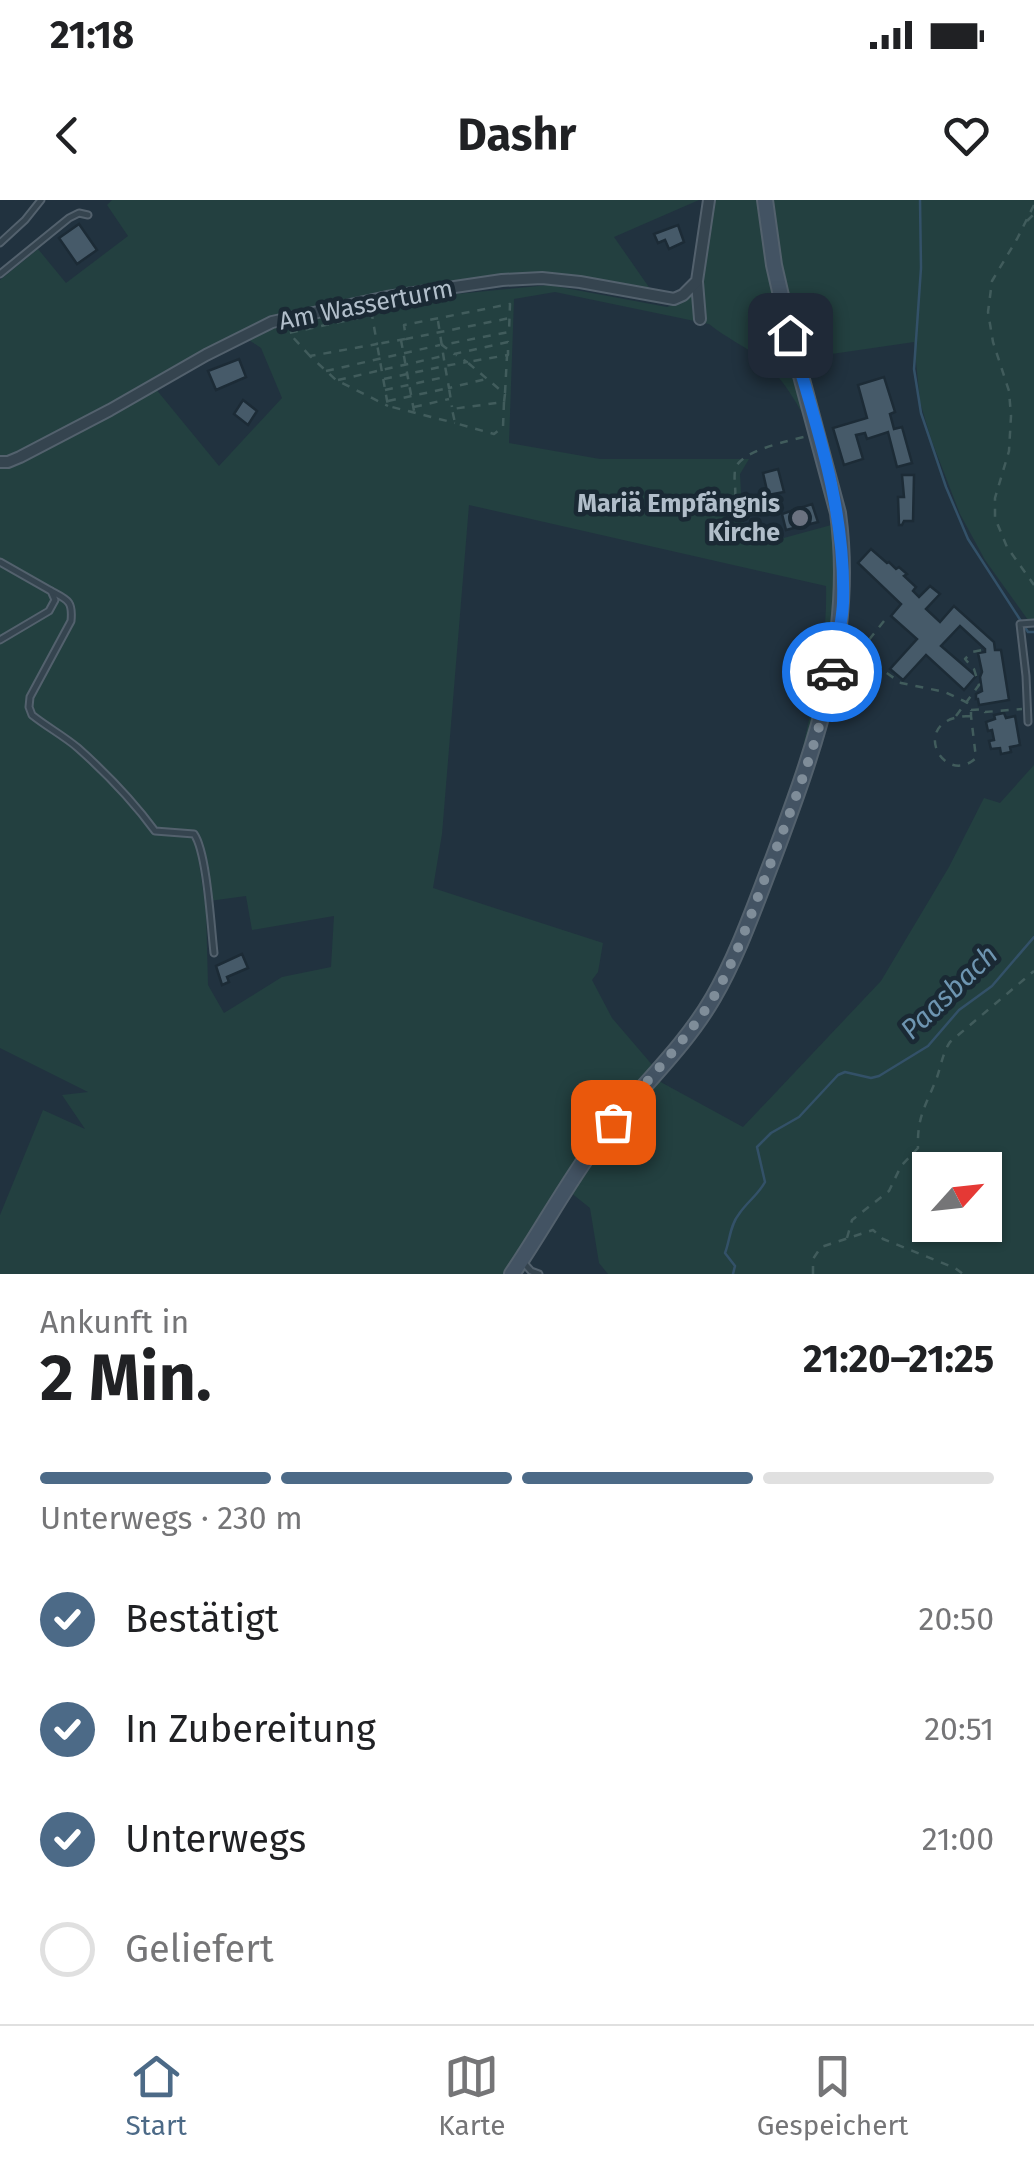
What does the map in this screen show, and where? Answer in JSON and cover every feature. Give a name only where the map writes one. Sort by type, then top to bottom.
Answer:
[{"type":"street","points":[[700,319],[697,281],[709,200]]},
{"type":"street","points":[[512,1274],[597,1143],[713,998],[749,921],[804,776],[830,680],[843,608],[838,512],[790,335],[774,266],[765,200]]},
{"type":"street","name":"Am Wasserturm","points":[[0,462],[14,460],[272,322],[388,297],[502,280],[542,278],[580,282],[674,299],[697,281]]},
{"type":"lane","points":[[0,243],[41,200]]},
{"type":"lane","points":[[0,274],[69,218],[79,212],[88,215]]},
{"type":"lane","points":[[0,562],[69,601],[72,608],[71,621],[30,696],[28,707],[32,715],[76,745],[155,831],[194,834],[204,859],[214,954]]},
{"type":"lane","points":[[0,640],[49,611],[55,600],[51,591]]},
{"type":"lane","points":[[1028,722],[1020,624],[1033,623]]},
{"type":"lane","points":[[522,1260],[538,1274]]},
{"type":"path","points":[[1034,205],[992,282],[988,312],[1009,391],[1011,416],[1009,451],[995,498],[995,518],[1007,546],[1034,584]]},
{"type":"path","points":[[1026,222],[1034,214]]},
{"type":"path","points":[[387,404],[372,315],[290,333],[336,380],[387,404],[494,434],[503,428],[510,304],[404,325],[404,353],[414,410]]},
{"type":"path","points":[[438,318],[454,423]]},
{"type":"path","points":[[310,356],[510,318]]},
{"type":"path","points":[[326,371],[510,332]]},
{"type":"path","points":[[454,354],[508,342]]},
{"type":"path","points":[[442,345],[506,394]]},
{"type":"path","points":[[383,380],[507,355]]},
{"type":"path","points":[[336,380],[443,356]]},
{"type":"path","points":[[385,390],[447,376]]},
{"type":"path","points":[[387,404],[488,379]]},
{"type":"path","points":[[414,410],[451,398]]},
{"type":"path","points":[[452,410],[504,402]]},
{"type":"path","points":[[730,511],[736,496],[738,460],[818,432]]},
{"type":"path","points":[[884,621],[868,641],[881,669],[901,683],[946,692],[970,704],[971,713],[976,758],[962,766],[944,760],[935,743],[936,731],[942,723],[956,716],[971,713],[984,709],[985,712],[1027,708]]},
{"type":"path","points":[[956,716],[979,685],[974,668],[965,659],[982,650]]},
{"type":"path","points":[[848,1238],[852,1220],[889,1191],[901,1166],[918,1148],[917,1128],[924,1103],[950,1042],[1034,971]]},
{"type":"path","points":[[813,1274],[813,1259],[821,1247],[874,1230],[883,1239],[963,1274]]},
{"type":"green space","points":[[112,200],[699,200],[614,237],[653,293],[549,274],[280,315],[253,325],[12,457],[0,455],[0,280],[38,249],[66,283],[128,236],[107,205]]},
{"type":"green space","points":[[715,200],[760,200],[813,433],[791,394],[770,368],[709,324],[555,292],[514,299],[509,443],[600,459],[749,459],[740,474],[743,530],[769,542],[835,524],[839,608],[822,691],[797,775],[821,658],[826,586],[469,505],[442,834],[433,888],[603,943],[598,972],[592,980],[612,1018],[654,1067],[509,1274],[0,1274],[0,1215],[43,1110],[85,1129],[62,1095],[88,1092],[0,1048],[0,641],[51,611],[58,600],[56,596],[71,608],[69,620],[25,708],[28,715],[111,783],[154,833],[191,836],[196,843],[206,910],[208,985],[224,1013],[282,977],[331,967],[334,916],[252,930],[246,896],[209,901],[203,843],[197,831],[155,830],[101,764],[34,712],[34,697],[75,611],[70,599],[0,560],[0,463],[155,388],[219,466],[282,398],[261,348],[246,338],[279,324],[396,300],[549,285],[667,307],[686,300],[703,283]]},
{"type":"green space","points":[[772,200],[1034,200],[1034,620],[1028,620],[985,560],[960,514],[920,402],[914,342],[804,358],[783,273]]},
{"type":"green space","points":[[0,565],[49,592],[53,599],[49,608],[0,637]]},
{"type":"green space","points":[[1034,765],[1034,1274],[608,1274],[599,1263],[590,1208],[570,1192],[610,1135],[657,1080],[743,1127],[881,981],[949,867],[984,798],[1000,803]]},
{"type":"building","points":[[79,224],[97,250],[77,264],[59,238]]},
{"type":"building","points":[[678,225],[684,242],[669,249],[665,240],[658,243],[654,234]]},
{"type":"building","points":[[239,359],[246,377],[216,390],[208,371]]},
{"type":"building","points":[[884,377],[895,412],[890,414],[894,429],[902,427],[912,463],[897,467],[888,432],[867,439],[865,433],[856,435],[863,459],[844,465],[833,428],[867,418],[858,385]]},
{"type":"building","points":[[243,400],[257,411],[248,425],[234,414]]},
{"type":"building","points":[[778,469],[784,492],[768,495],[763,473]]},
{"type":"building","points":[[902,475],[914,475],[913,521],[899,525],[898,497],[904,497]]},
{"type":"building","name":"Mariä Empfängnis Kirche","points":[[812,504],[818,522],[786,530],[782,514]]},
{"type":"building","points":[[871,549],[907,574],[904,576],[916,587],[913,591],[919,597],[930,586],[940,594],[926,609],[940,622],[954,606],[994,642],[995,650],[1001,650],[1009,700],[979,705],[976,694],[982,691],[982,672],[978,653],[985,649],[960,626],[941,646],[976,676],[964,690],[926,655],[903,680],[890,669],[917,639],[891,616],[901,604],[858,563]]},
{"type":"building","points":[[1004,713],[1006,718],[1015,716],[1020,745],[1001,754],[1000,748],[991,749],[989,741],[994,740],[986,722]]},
{"type":"building","points":[[242,954],[248,968],[227,977],[229,982],[222,985],[216,966]]},
{"type":"waterway","name":"Paasbach","points":[[920,200],[921,268],[914,369],[921,413],[968,539],[1028,632],[1034,632]]},
{"type":"waterway","name":"Paasbach","points":[[733,1274],[735,1266],[725,1253],[732,1228],[765,1182],[757,1147],[771,1133],[799,1117],[838,1075],[845,1072],[879,1076],[928,1046],[959,1010],[992,986],[1034,937]]},
{"type":"way so far","points":[[613,1122],[713,998],[749,921],[804,776],[832,672]]},
{"type":"place","name":"Mariä Empfängnis Kirche","points":[[800,518]]},
{"type":"route","points":[[790,335],[832,485],[842,543],[843,608],[832,672]]}]
